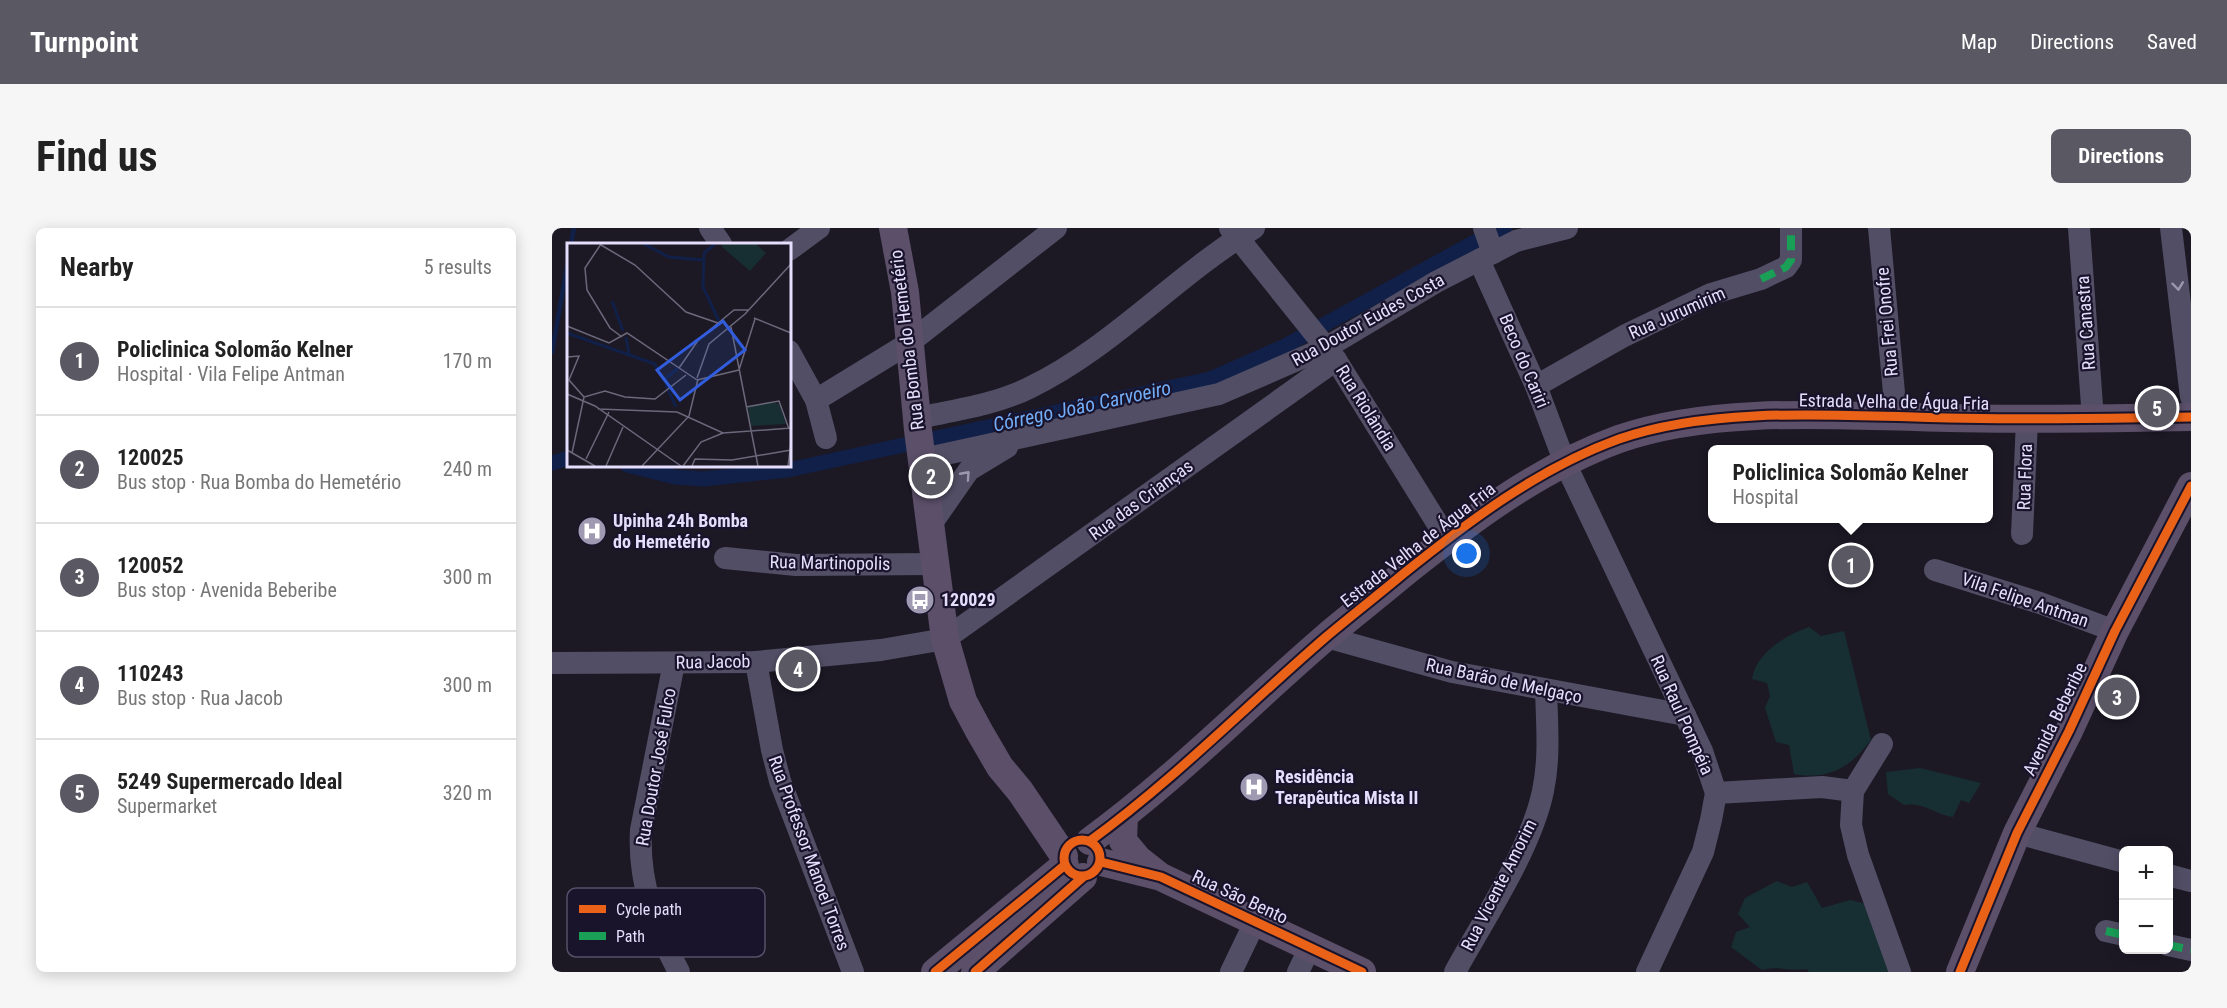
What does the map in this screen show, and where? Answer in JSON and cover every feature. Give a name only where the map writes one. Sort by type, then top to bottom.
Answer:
[{"type":"main road","name":"Rua Bomba do Hemetério","points":[[893,228],[905,292],[909,343],[945,639],[963,701],[1000,767],[1079,857]]},
{"type":"main road","name":"Estrada Velha de Água Fria","points":[[935,972],[1079,857],[1326,638],[1447,538],[1492,505],[1565,463],[1620,439],[1685,422],[1761,417],[1896,416],[2027,420],[2191,417]]},
{"type":"main road","name":"Avenida Beberibe","points":[[1960,972],[2018,833],[2115,632],[2191,486]]},
{"type":"main road","points":[[1124,816],[1123,841],[1138,859],[1161,877]]},
{"type":"main road","name":"Estrada Velha de Água Fria","points":[[975,972],[1079,857]]},
{"type":"main road","name":"Rua São Bento","points":[[1079,857],[1161,877],[1249,933],[1310,947],[1362,972]]},
{"type":"street","points":[[710,228],[720,243]]},
{"type":"street","points":[[790,249],[819,228]]},
{"type":"street","points":[[816,400],[909,343],[1056,228]]},
{"type":"street","name":"Rua Doutor Eudes Costa","points":[[920,438],[1025,437],[1219,394],[1326,346],[1436,282],[1486,245],[1516,241],[1567,228]]},
{"type":"street","name":"Rua Jurumirim","points":[[1536,386],[1624,336],[1711,294],[1761,279],[1788,264],[1791,260],[1791,228]]},
{"type":"street","name":"Rua Frei Onofre","points":[[1879,228],[1896,416]]},
{"type":"street","name":"Rua Canastra","points":[[2079,228],[2093,419]]},
{"type":"street","points":[[2171,228],[2191,397]]},
{"type":"street","points":[[920,438],[1063,369],[1241,231]]},
{"type":"street","name":"Rua Riolândia","points":[[1241,231],[1299,314],[1326,346],[1447,538]]},
{"type":"street","name":"Beco do Cariri","points":[[1486,245],[1565,463]]},
{"type":"street","name":"Rua das Crianças","points":[[945,639],[1326,346]]},
{"type":"street","points":[[790,353],[816,400],[826,438]]},
{"type":"street","name":"Rua Flora","points":[[2022,534],[2027,420]]},
{"type":"street","points":[[932,523],[969,470],[1025,437]]},
{"type":"street","name":"Rua Raul Pompéia","points":[[1565,463],[1702,751],[1716,793],[1703,852],[1647,972]]},
{"type":"street","name":"Rua Martinopolis","points":[[725,558],[795,565],[935,564]]},
{"type":"street","name":"Vila Felipe Antman","points":[[1935,570],[2040,603],[2115,632]]},
{"type":"street","name":"Rua Barão de Melgaço","points":[[1326,638],[1452,672],[1685,716]]},
{"type":"street","name":"Rua Jacob","points":[[552,663],[756,662],[881,650],[945,639]]},
{"type":"street","name":"Rua Professor Manoel Torres","points":[[756,662],[780,781],[853,972]]},
{"type":"street","name":"Rua Doutor José Fulco","points":[[646,888],[640,849],[641,830],[674,663]]},
{"type":"street","name":"Rua Vicente Amorim","points":[[1455,972],[1513,867],[1543,792],[1548,749],[1546,690]]},
{"type":"street","points":[[1882,744],[1853,790],[1851,825],[1858,855],[1900,972]]},
{"type":"street","points":[[1716,793],[1811,787],[1853,790]]},
{"type":"street","points":[[2018,833],[2119,861]]},
{"type":"street","points":[[2173,876],[2191,881]]},
{"type":"street","points":[[1231,972],[1249,933]]},
{"type":"street","points":[[2173,946],[2191,950]]},
{"type":"street","points":[[1298,972],[1310,947]]},
{"type":"street","name":"Rua Doutor José Fulco","points":[[672,957],[679,972]]},
{"type":"green space","points":[[1809,627],[1821,636],[1844,631],[1871,740],[1847,765],[1818,775],[1794,774],[1789,745],[1776,742],[1765,708],[1770,696],[1767,683],[1752,679],[1759,661],[1773,646]]},
{"type":"green space","points":[[1920,768],[1981,783],[1969,803],[1961,800],[1953,817],[1917,805],[1904,805],[1888,794],[1886,772]]},
{"type":"green space","points":[[1777,881],[1792,887],[1807,882],[1822,908],[1850,900],[1863,903],[1899,972],[1809,972],[1807,969],[1774,968],[1762,970],[1731,947],[1736,932],[1750,927],[1738,914],[1745,898]]},
{"type":"waterway","points":[[571,243],[574,228]]},
{"type":"waterway","name":"Córrego João Carvoeiro","points":[[631,466],[675,477],[703,479],[788,470],[1210,379],[1285,346],[1493,232],[1505,228]]},
{"type":"waterway","points":[[552,352],[567,267]]},
{"type":"waterway","name":"Córrego João Carvoeiro","points":[[552,463],[567,458]]},
{"type":"marked path","points":[[1761,279],[1786,267],[1791,260],[1791,228]]},
{"type":"marked path","points":[[2106,931],[2119,934]]},
{"type":"marked path","points":[[2173,946],[2191,950]]},
{"type":"cycle path","points":[[1090,841],[1181,768],[1326,637],[1453,535],[1533,480],[1589,451],[1619,439],[1657,428],[1697,421],[1782,415],[2009,419],[2191,417]]},
{"type":"cycle path","points":[[1960,972],[2017,833],[2069,731],[2115,631],[2191,486]]},
{"type":"cycle path","points":[[1082,840],[1095,845],[1100,858],[1095,871],[1082,876],[1069,871],[1064,858],[1069,845],[1082,840]]},
{"type":"cycle path","points":[[1101,862],[1161,877],[1362,972]]},
{"type":"cycle path","points":[[935,972],[1065,865]]},
{"type":"cycle path","points":[[975,972],[1083,877]]},
{"type":"place","name":"5249 Supermercado Ideal","points":[[2157,408]]},
{"type":"place","name":"120025","points":[[931,476]]},
{"type":"place","name":"Upinha 24h Bomba do Hemetério","points":[[592,531]]},
{"type":"place","name":"Policlinica Solomão Kelner","points":[[1851,565]]},
{"type":"place","name":"120029","points":[[920,600]]},
{"type":"place","name":"110243","points":[[798,669]]},
{"type":"place","name":"120052","points":[[2117,697]]},
{"type":"place","name":"Residência Terapêutica Mista II","points":[[1254,787]]}]
